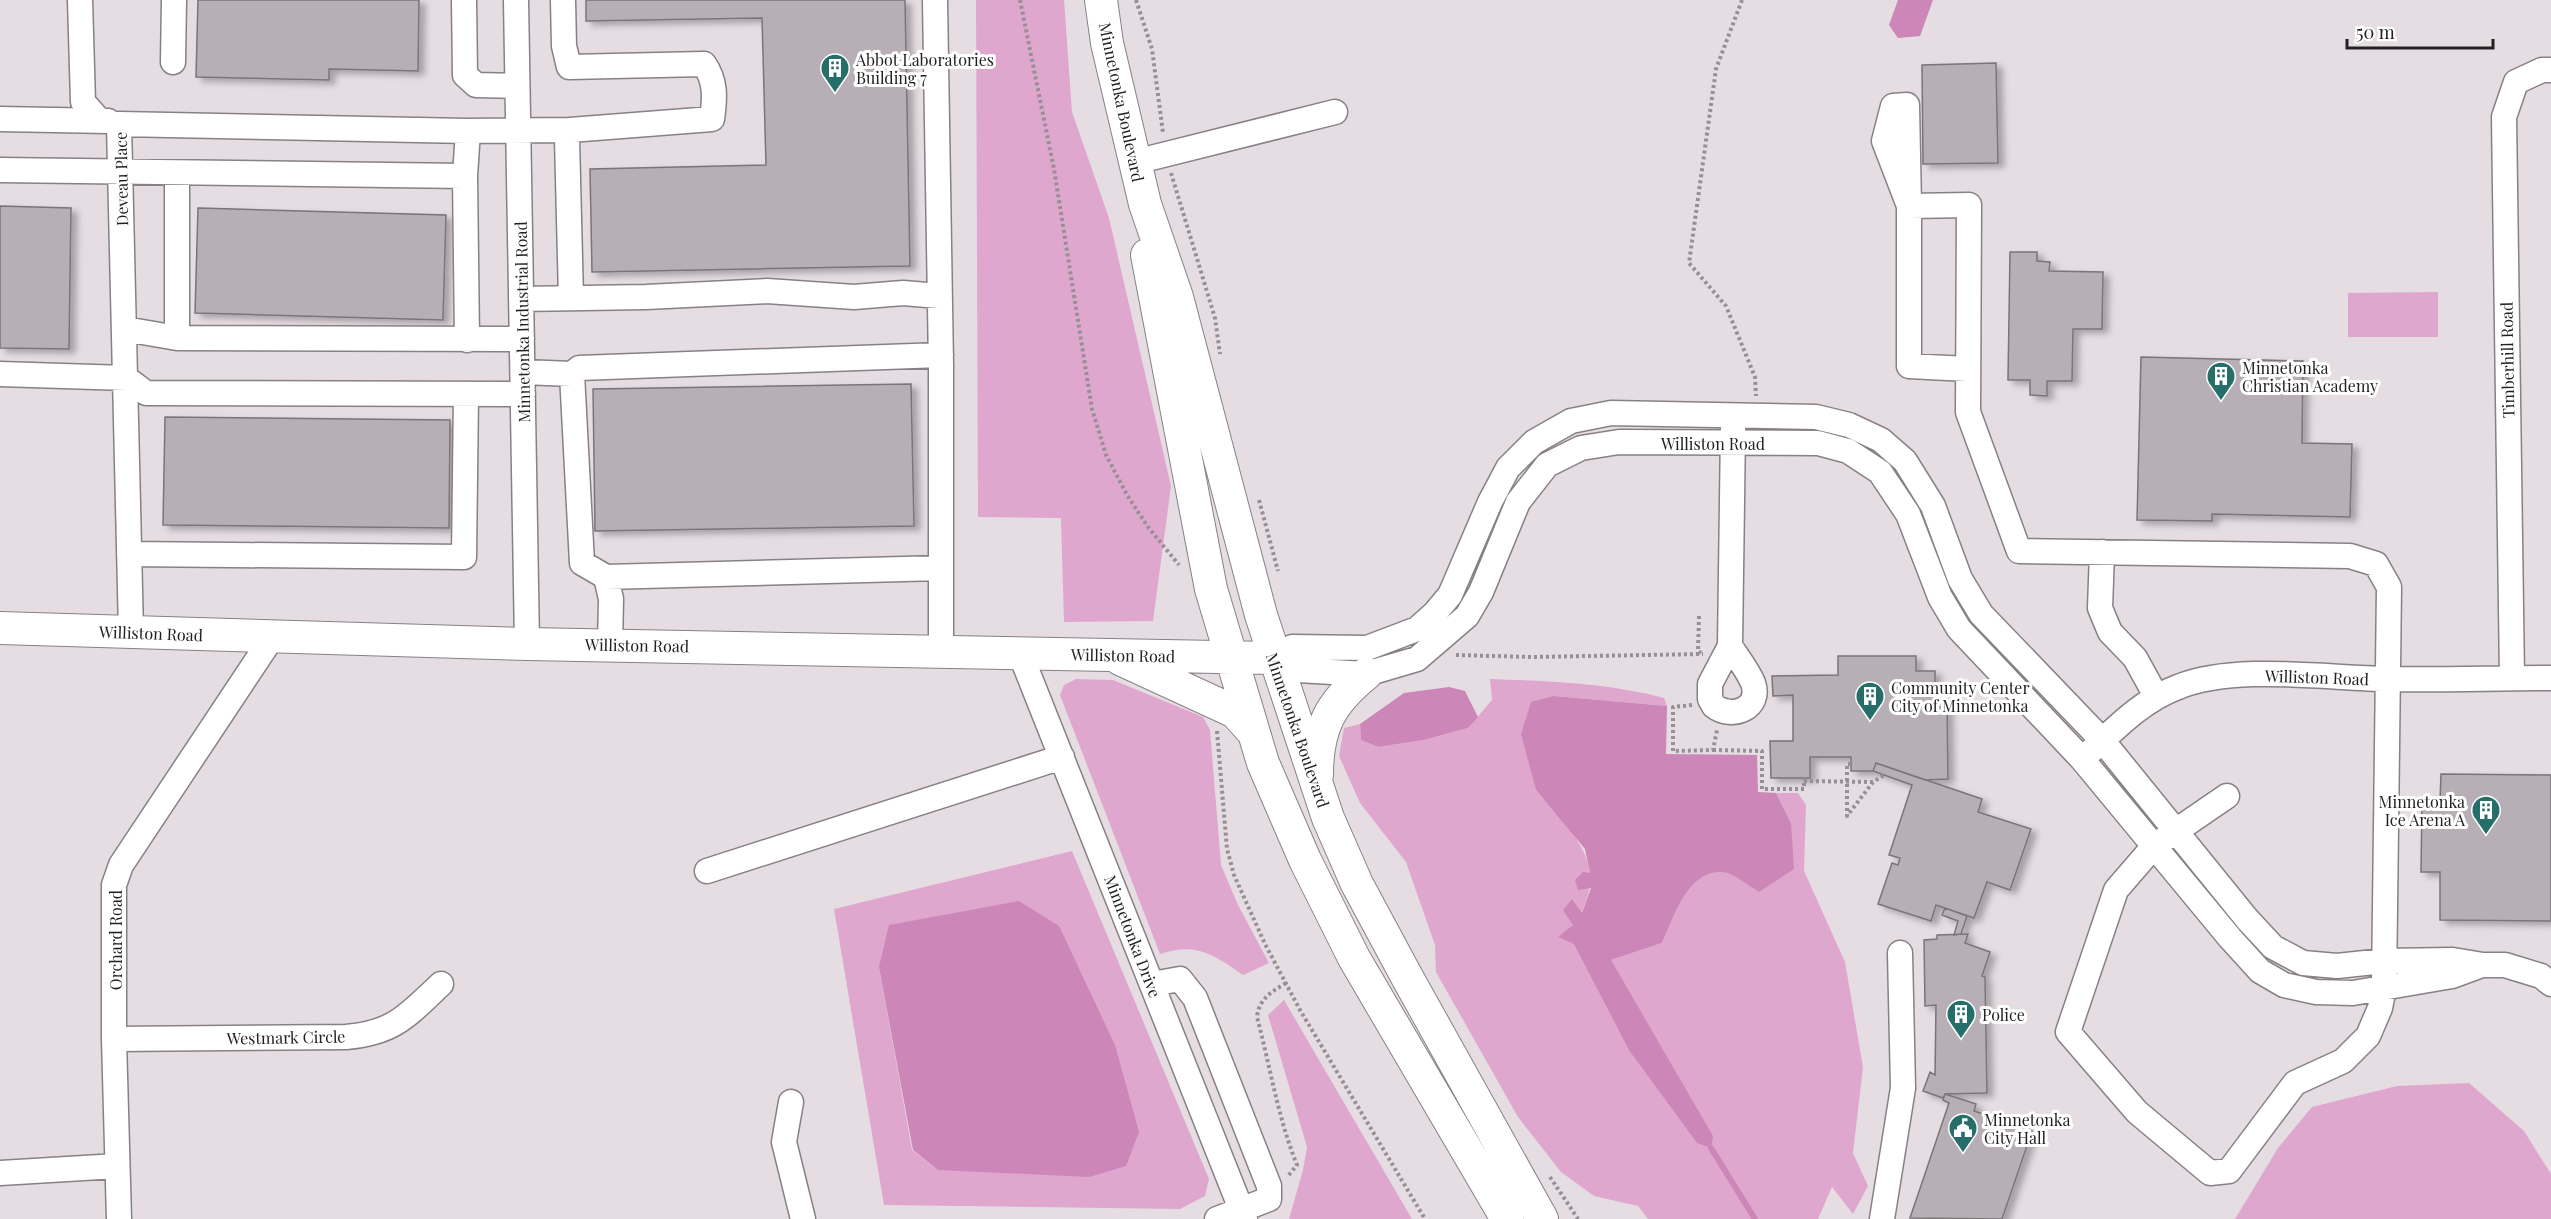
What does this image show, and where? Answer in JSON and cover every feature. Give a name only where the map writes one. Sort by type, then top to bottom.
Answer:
[{"type":"main road","name":"Minnetonka Boulevard","points":[[1101,0],[1107,43],[1144,204],[1177,297],[1260,615],[1317,785],[1342,850],[1374,915],[1542,1219]]},
{"type":"main road","name":"Minnetonka Boulevard","points":[[1144,204],[1150,280],[1209,580],[1253,732],[1277,798],[1337,927],[1388,1019],[1507,1219]]},
{"type":"main road","name":"Williston Road","points":[[0,628],[527,644],[1274,658]]},
{"type":"main road","points":[[1112,655],[1235,712],[1253,732]]},
{"type":"main road","points":[[1317,785],[1317,751],[1331,709],[1348,688],[1366,674]]},
{"type":"street","points":[[81,0],[83,102],[109,122]]},
{"type":"street","points":[[173,62],[174,0]]},
{"type":"street","points":[[464,0],[465,75],[476,86],[517,86]]},
{"type":"street","name":"Minnetonka Industrial Road","points":[[516,0],[527,644]]},
{"type":"street","name":"Deveau Place","points":[[131,632],[120,173],[109,122],[518,131],[569,135],[712,119],[716,96],[711,74],[704,64],[569,67],[564,46],[563,0]]},
{"type":"street","points":[[935,0],[941,355],[941,650]]},
{"type":"street","name":"Timberhill Road","points":[[2512,678],[2504,117],[2516,82],[2542,70],[2551,70]]},
{"type":"street","points":[[1135,162],[1335,112]]},
{"type":"street","points":[[0,119],[109,122]]},
{"type":"street","points":[[467,340],[465,176],[468,130]]},
{"type":"street","points":[[569,135],[571,298]]},
{"type":"street","points":[[0,170],[465,176]]},
{"type":"street","points":[[177,173],[177,338]]},
{"type":"street","points":[[1967,369],[1910,366],[1909,206],[1969,206],[1968,412],[2019,551],[2350,556],[2376,564],[2389,587],[2384,988],[2380,1008],[2368,1036],[2343,1061],[2295,1083],[2229,1171],[2210,1173],[2137,1112],[2068,1032],[2116,890],[2154,846],[2227,796]]},
{"type":"street","points":[[521,299],[767,291],[854,297],[903,294],[939,296]]},
{"type":"street","points":[[125,329],[177,338],[522,339]]},
{"type":"street","points":[[0,374],[126,378],[146,393],[466,395],[572,374],[579,368],[941,355]]},
{"type":"street","points":[[572,374],[582,563],[606,577],[941,568]]},
{"type":"street","points":[[129,554],[464,558],[466,395]]},
{"type":"street","name":"Williston Road","points":[[1274,658],[1292,647],[1367,648],[1417,629],[1450,595],[1490,502],[1508,468],[1534,442],[1571,422],[1611,413],[1816,417],[1849,425],[1881,440],[1905,461],[1933,507],[1960,579],[1981,614],[2102,740]]},
{"type":"street","points":[[1727,653],[1733,416]]},
{"type":"street","name":"Williston Road","points":[[1274,658],[1298,670],[1366,674],[1417,659],[1467,616],[1481,592],[1518,502],[1547,465],[1581,448],[1619,442],[1818,443],[1848,451],[1880,472],[1908,514],[1940,597],[1959,629],[2082,759],[2132,712],[2156,696],[2202,679],[2242,674],[2389,679],[2551,678]]},
{"type":"street","points":[[2102,552],[2100,608],[2110,632],[2135,658],[2156,696]]},
{"type":"street","points":[[606,577],[611,599],[610,644]]},
{"type":"street","name":"Orchard Road","points":[[118,1219],[114,1039],[114,885],[121,865],[273,636]]},
{"type":"street","name":"Minnetonka Drive","points":[[1020,653],[1243,1215]]},
{"type":"street","points":[[2102,740],[2247,919],[2273,947],[2303,963],[2337,966],[2453,960],[2482,965],[2505,965],[2541,976],[2551,984]]},
{"type":"street","points":[[707,870],[1062,757]]},
{"type":"street","points":[[2082,759],[2230,938],[2260,971],[2284,985],[2316,992],[2354,993],[2452,976],[2482,965]]},
{"type":"street","points":[[1882,1219],[1903,1088],[1900,953]]},
{"type":"street","points":[[1152,984],[1180,979],[1195,998],[1269,1186],[1269,1199],[1243,1215],[1217,1219]]},
{"type":"street","name":"Westmark Circle","points":[[114,1039],[370,1035],[392,1027],[441,984]]},
{"type":"street","points":[[791,1102],[784,1142],[803,1219]]},
{"type":"street","points":[[0,1173],[117,1166]]},
{"type":"path","points":[[1020,0],[1054,170],[1092,409],[1106,455],[1126,495],[1183,571]]},
{"type":"path","points":[[1136,0],[1152,49],[1167,155],[1177,199],[1215,318],[1221,361]]},
{"type":"path","points":[[1742,0],[1716,69],[1689,263],[1726,306],[1755,377],[1756,393]]},
{"type":"path","points":[[1257,492],[1279,576]]},
{"type":"path","points":[[1453,655],[1531,657],[1727,653]]},
{"type":"path","points":[[1699,704],[1673,707],[1673,751],[1762,751],[1762,789],[1804,789],[1804,779],[1873,782]]},
{"type":"path","points":[[1216,724],[1227,849],[1234,875],[1286,983],[1425,1219]]},
{"type":"path","points":[[1713,750],[1718,724]]},
{"type":"path","points":[[1851,764],[1847,764],[1847,816],[1873,782],[1884,775]]},
{"type":"path","points":[[1286,983],[1263,999],[1258,1008],[1257,1017],[1279,1101],[1283,1130],[1297,1165],[1286,1180]]},
{"type":"path","points":[[1546,1172],[1578,1219]]},
{"type":"shaded area","points":[[976,0],[1064,0],[1072,112],[1109,218],[1171,486],[1153,621],[1064,622],[1061,518],[978,517]]},
{"type":"shaded area","points":[[1898,0],[1933,0],[1920,36],[1898,38],[1889,25]]},
{"type":"shaded area","points":[[2438,292],[2438,337],[2348,337],[2348,293]]},
{"type":"shaded area","points":[[1076,679],[1113,680],[1203,717],[1210,730],[1221,865],[1238,905],[1269,963],[1243,975],[1204,952],[1184,949],[1160,954],[1060,695],[1064,685]]},
{"type":"shaded area","points":[[1490,679],[1599,686],[1664,698],[1667,706],[1554,696],[1536,790],[1578,841],[1585,854],[1590,884],[1579,917],[1559,937],[1611,960],[1662,943],[1685,895],[1702,877],[1714,873],[1727,873],[1759,892],[1791,823],[1776,793],[1798,793],[1806,805],[1804,871],[1845,962],[1863,1067],[1853,1153],[1868,1186],[1853,1214],[1832,1187],[1818,1219],[1648,1219],[1638,1206],[1594,1196],[1561,1172],[1518,1117],[1436,972],[1435,945],[1406,862],[1360,803],[1339,756],[1344,728],[1360,724],[1361,740],[1378,747],[1424,740],[1468,728],[1492,700]]},
{"type":"shaded area","points":[[1449,687],[1465,691],[1478,717],[1468,728],[1424,740],[1378,747],[1361,740],[1360,724],[1404,693]]},
{"type":"shaded area","points":[[1554,696],[1667,706],[1666,754],[1757,755],[1758,792],[1776,793],[1791,823],[1794,869],[1759,892],[1727,873],[1714,873],[1702,877],[1685,895],[1662,943],[1611,960],[1713,1136],[1711,1148],[1697,1143],[1629,1050],[1574,944],[1558,937],[1573,925],[1563,910],[1572,899],[1582,913],[1591,888],[1578,890],[1575,880],[1583,872],[1590,873],[1585,849],[1536,790],[1521,734],[1531,702]]},
{"type":"shaded area","points":[[1072,851],[1209,1179],[1205,1196],[1180,1209],[884,1205],[834,909]],"holes":[[[879,967],[938,1170],[912,1150]]]},
{"type":"shaded area","points":[[1019,901],[1059,926],[1115,1045],[1139,1132],[1126,1166],[1089,1177],[938,1170],[913,1150],[879,967],[889,925]]},
{"type":"shaded area","points":[[1284,1000],[1412,1219],[1289,1219],[1307,1147],[1268,1015]]},
{"type":"shaded area","points":[[2469,1083],[2524,1131],[2551,1174],[2551,1219],[2235,1219],[2278,1148],[2312,1107],[2397,1086]]},
{"type":"building","points":[[198,0],[419,0],[418,71],[329,69],[329,80],[196,77]]},
{"type":"building","name":"Abbot Laboratories Building 7","points":[[586,0],[905,0],[910,266],[592,272],[590,169],[766,165],[762,18],[586,21]]},
{"type":"building","points":[[1996,63],[1998,163],[1923,164],[1922,65]]},
{"type":"building","points":[[0,206],[71,208],[69,349],[0,348]]},
{"type":"building","points":[[198,208],[446,215],[443,320],[195,313]]},
{"type":"building","points":[[2010,252],[2037,252],[2037,261],[2050,262],[2049,271],[2103,272],[2102,329],[2073,329],[2072,381],[2047,381],[2047,396],[2030,395],[2030,380],[2008,380]]},
{"type":"building","name":"Minnetonka Christian Academy","points":[[2141,357],[2303,361],[2302,443],[2352,444],[2350,517],[2212,514],[2212,521],[2137,520]]},
{"type":"building","points":[[911,384],[914,526],[595,531],[593,389]]},
{"type":"building","points":[[165,417],[450,420],[449,528],[163,525]]},
{"type":"building","name":"Community Center City of Minnetonka","points":[[1838,656],[1916,656],[1916,671],[1935,671],[1935,700],[1947,700],[1948,779],[1925,780],[1876,763],[1873,771],[1851,771],[1851,757],[1810,757],[1810,778],[1771,778],[1770,741],[1793,741],[1793,695],[1773,696],[1772,676],[1838,675]]},
{"type":"building","points":[[1876,763],[1982,799],[1978,812],[2031,829],[2010,890],[1987,882],[1974,918],[1936,905],[1931,921],[1878,904],[1892,863],[1898,865],[1900,858],[1889,855],[1912,785],[1873,771]]},
{"type":"building","name":"Minnetonka Ice Arena A","points":[[2441,774],[2551,775],[2551,921],[2440,920],[2440,872],[2421,872],[2422,800],[2440,801]]},
{"type":"building","points":[[1945,908],[1967,916],[1961,934],[1954,935],[1958,921],[1942,915]]},
{"type":"building","name":"Police","points":[[1968,934],[1965,943],[1990,952],[1982,976],[1985,977],[1987,1093],[1945,1094],[1943,1098],[1923,1091],[1930,1072],[1935,1075],[1936,1005],[1925,1006],[1924,940],[1937,939],[1937,935]]},
{"type":"building","points":[[1945,1094],[1976,1104],[1974,1111],[2032,1131],[2002,1219],[1910,1218],[1949,1103],[1943,1100]]},
{"type":"waterway","points":[[1711,1148],[1755,1219]]},
{"type":"place","name":"Abbot Laboratories Building 7","points":[[835,94]]},
{"type":"place","name":"Minnetonka Christian Academy","points":[[2221,402]]},
{"type":"place","name":"Community Center City of Minnetonka","points":[[1870,722]]},
{"type":"place","name":"Minnetonka Ice Arena A","points":[[2486,836]]},
{"type":"place","name":"Police","points":[[1961,1040]]},
{"type":"place","name":"Minnetonka City Hall","points":[[1963,1154]]}]
